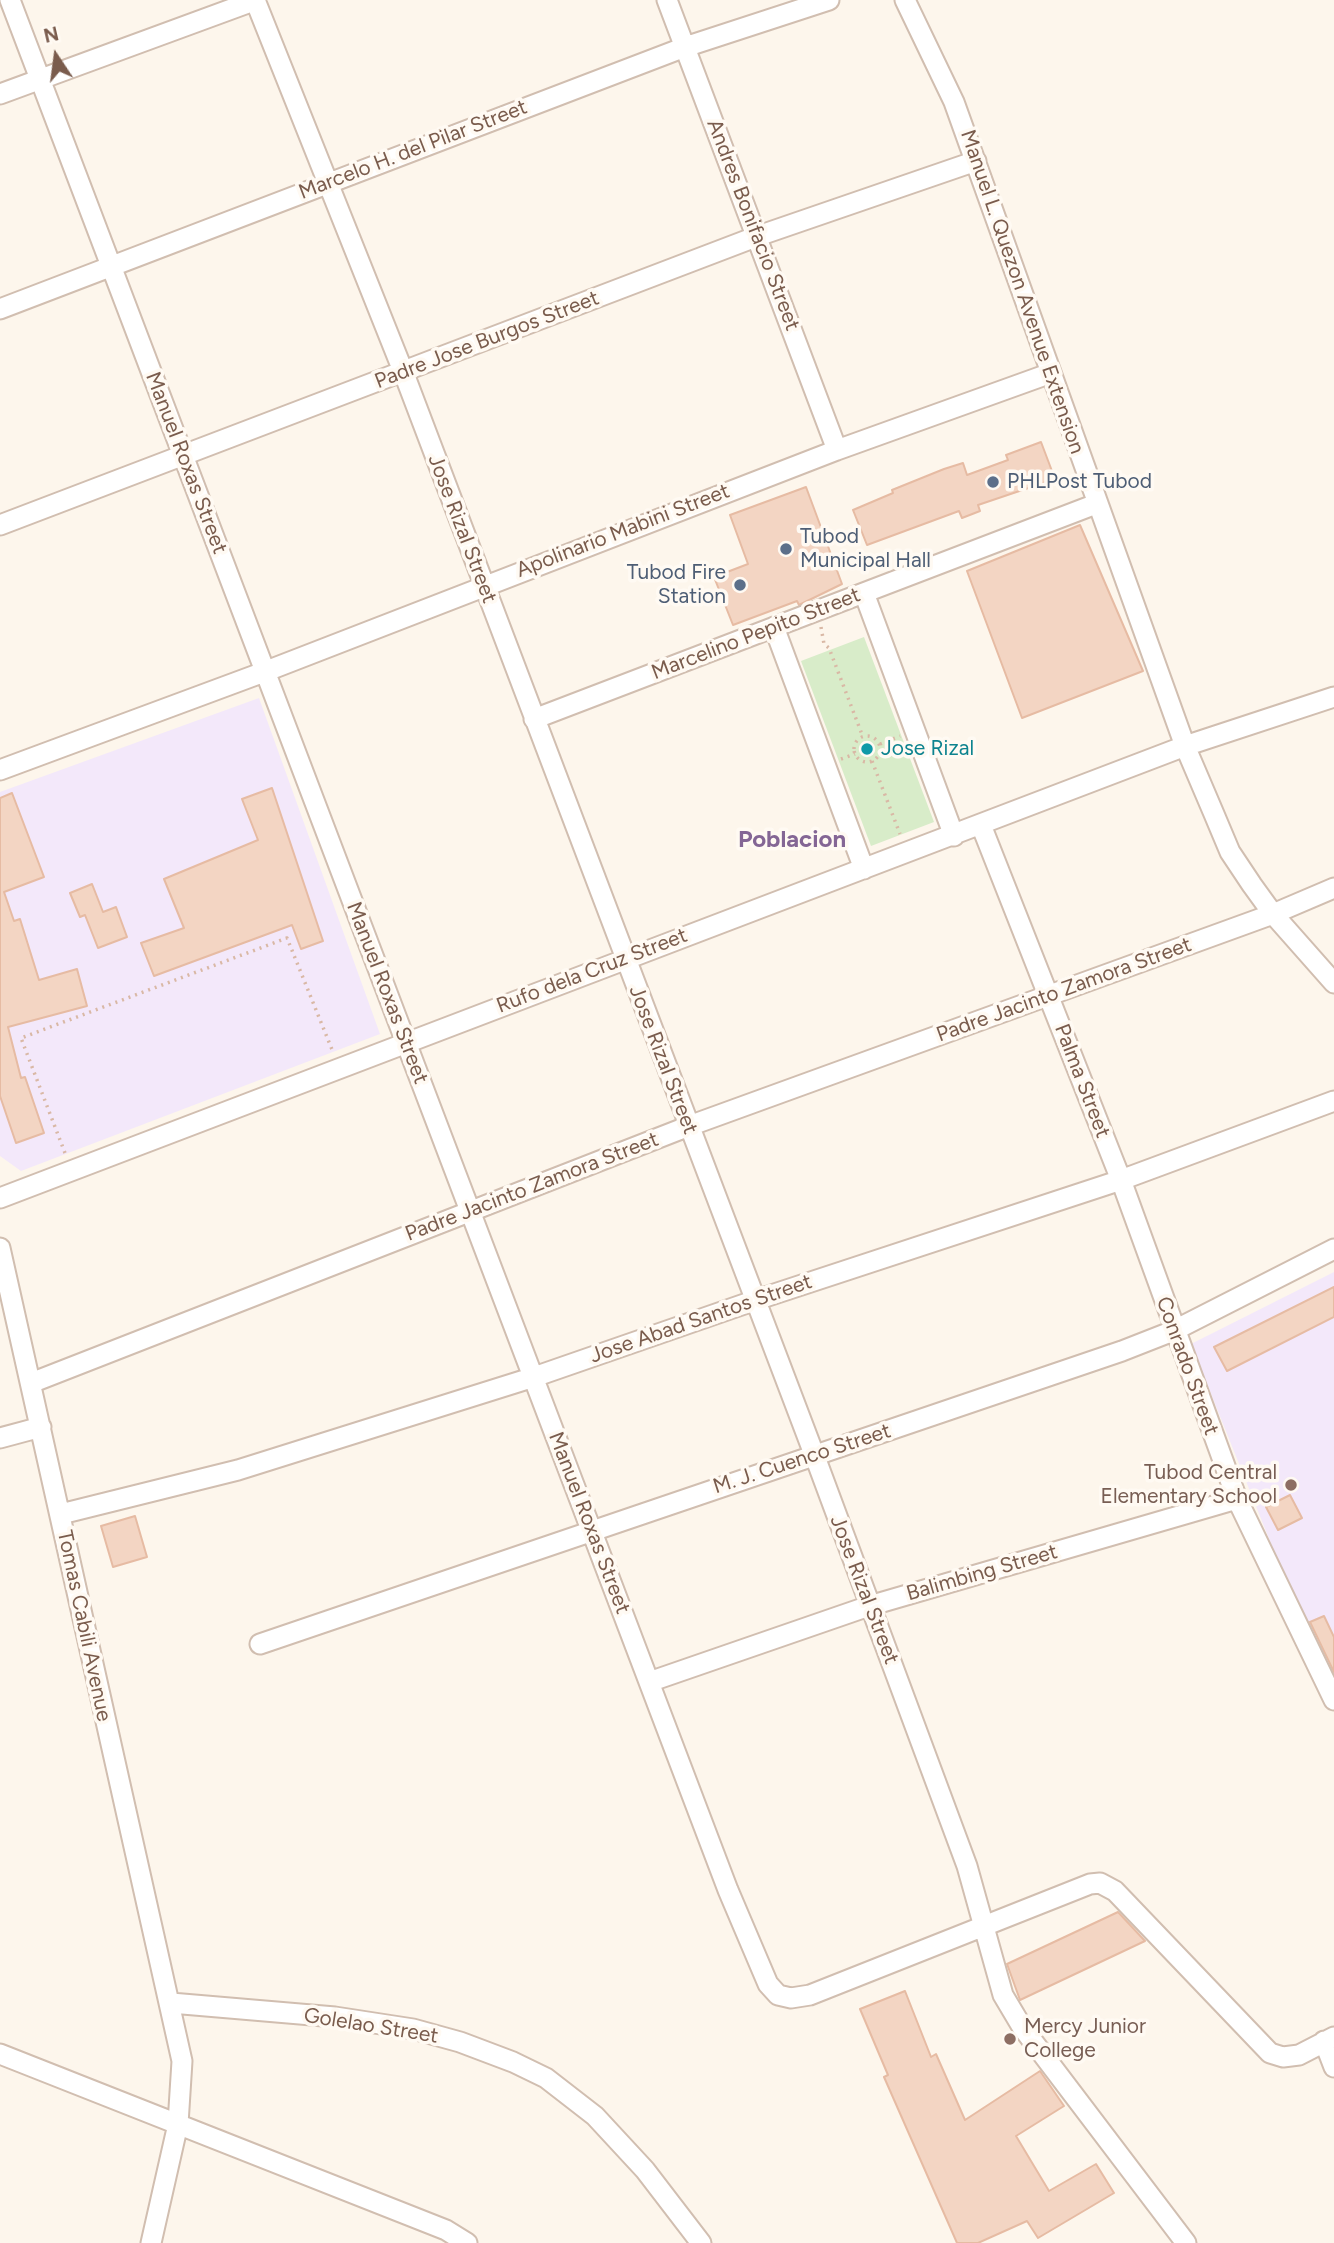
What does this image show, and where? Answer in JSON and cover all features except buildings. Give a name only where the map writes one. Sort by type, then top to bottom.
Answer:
[{"type":"street","name":"Manuel Roxas Street","points":[[10,0],[728,1890],[768,1984],[778,1995],[791,1998],[810,1995],[983,1927]]},
{"type":"street","points":[[0,94],[256,0]]},
{"type":"street","name":"Jose Rizal Street","points":[[256,0],[403,371],[814,1454],[967,1866],[1009,2009],[1186,2243]]},
{"type":"street","name":"Andres Bonifacio Street","points":[[667,0],[837,450]]},
{"type":"street","name":"Marcelo H. del Pilar Street","points":[[0,309],[685,47],[829,0]]},
{"type":"street","name":"Manuel L. Quezon Avenue Extension","points":[[905,0],[954,102],[1185,746],[1230,852],[1273,914],[1334,983]]},
{"type":"street","name":"Padre Jose Burgos Street","points":[[0,525],[758,236],[976,161]]},
{"type":"street","name":"Apolinario Mabini Street","points":[[0,770],[264,672],[483,584],[837,450],[1051,373]]},
{"type":"street","name":"Marcelino Pepito Street","points":[[534,719],[1097,504]]},
{"type":"street","points":[[864,593],[954,836]]},
{"type":"street","points":[[774,627],[864,869]]},
{"type":"street","name":"Rufo dela Cruz Street","points":[[0,1198],[1185,746],[1334,697]]},
{"type":"street","name":"Palma Street","points":[[981,825],[1121,1180]]},
{"type":"street","name":"Padre Jacinto Zamora Street","points":[[31,1382],[689,1126],[1273,914],[1334,888]]},
{"type":"street","name":"Jose Abad Santos Street","points":[[61,1514],[226,1473],[534,1377],[756,1300],[1121,1180],[1334,1101]]},
{"type":"street","name":"Conrado Street","points":[[1121,1180],[1173,1331],[1237,1499],[1334,1700]]},
{"type":"street","name":"Tomas Cabili Avenue","points":[[0,1248],[61,1514],[102,1712],[171,2003],[182,2062],[178,2124],[151,2243]]},
{"type":"street","name":"M. J. Cuenco Street","points":[[260,1644],[814,1454],[1038,1381],[1173,1331],[1334,1249]]},
{"type":"street","points":[[0,1438],[41,1427]]},
{"type":"street","name":"Balimbing Street","points":[[649,1682],[869,1606],[1237,1499]]},
{"type":"street","points":[[983,1927],[1090,1884],[1107,1886],[1270,2053],[1283,2057],[1299,2055],[1329,2039],[1334,2067]]},
{"type":"street","name":"Golelao Street","points":[[171,2003],[335,2017],[413,2029],[460,2042],[513,2062],[546,2078],[595,2116],[645,2169],[700,2242]]},
{"type":"street","points":[[0,2054],[446,2230],[467,2243]]},
{"type":"path","points":[[815,612],[825,639],[824,644],[829,648],[863,737]]},
{"type":"path","points":[[863,737],[873,737],[880,744],[879,755],[872,761],[860,760],[855,754],[855,744],[863,737]]},
{"type":"path","points":[[872,761],[907,853]]},
{"type":"path","points":[[73,1171],[21,1038],[287,938],[339,1068]]},
{"type":"shaded area","points":[[259,698],[380,1034],[21,1171],[0,1156],[0,792]]},
{"type":"shaded area","name":"Tubod Central Elementary School","points":[[1334,1272],[1334,1684],[1304,1626],[1191,1344]]},
{"type":"green space","points":[[864,637],[934,822],[871,846],[801,661]]},
{"type":"place","name":"PHLPost Tubod","points":[[993,482]]},
{"type":"place","name":"Tubod Municipal Hall","points":[[786,549]]},
{"type":"place","name":"Tubod Fire Station","points":[[740,585]]},
{"type":"place","name":"Jose Rizal","points":[[867,749]]},
{"type":"place","name":"Tubod Central Elementary School","points":[[1291,1485]]},
{"type":"place","name":"Mercy Junior College","points":[[1010,2039]]},
{"type":"district","name":"Poblacion","points":[[792,840]]}]
